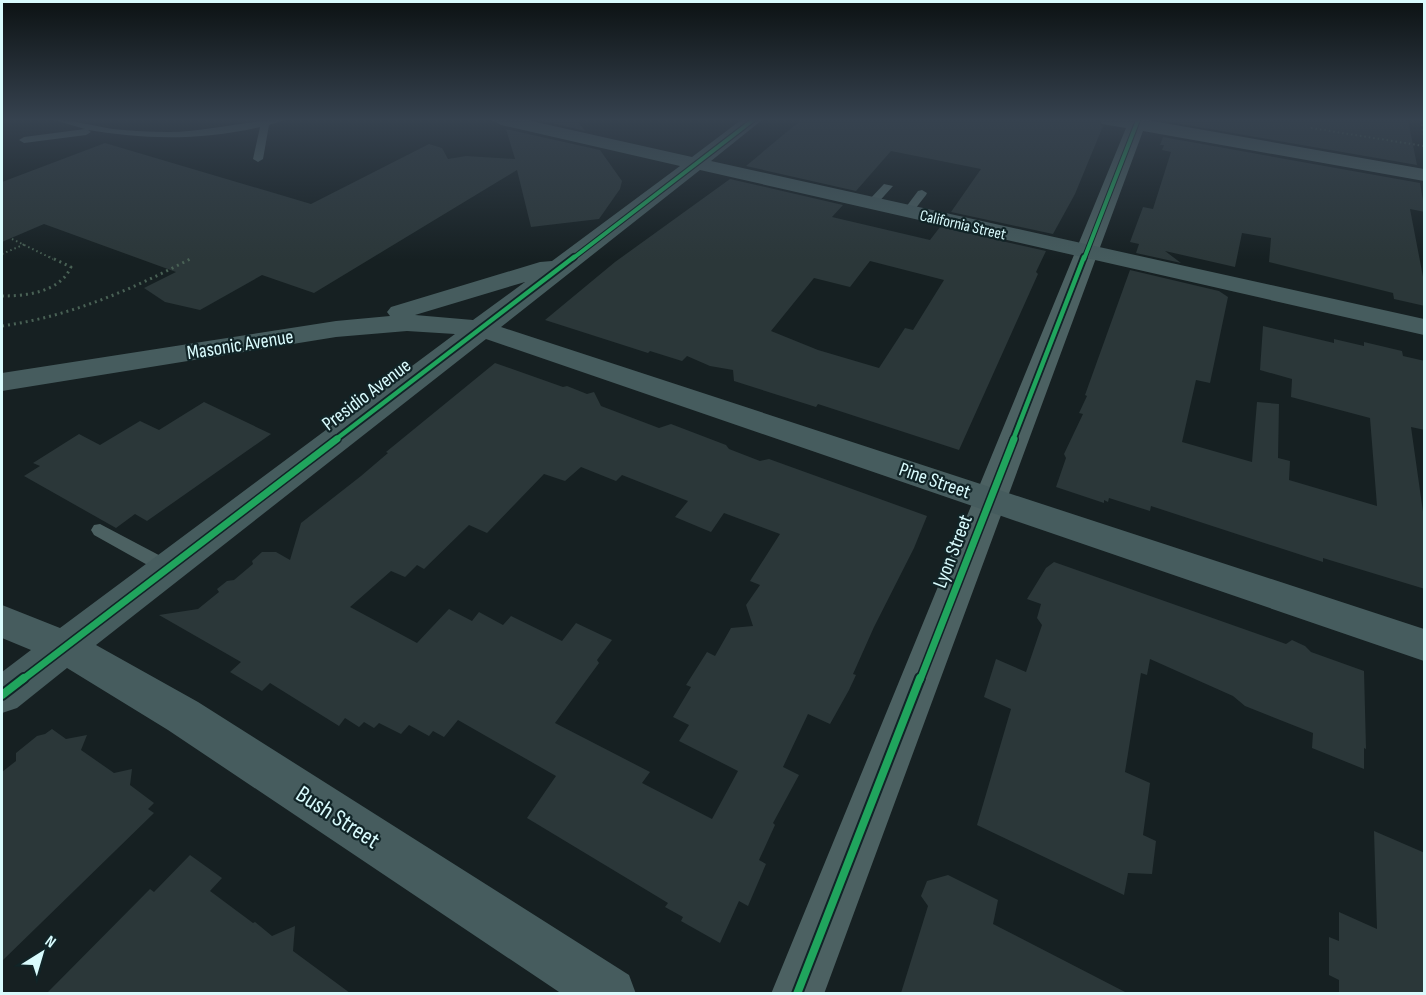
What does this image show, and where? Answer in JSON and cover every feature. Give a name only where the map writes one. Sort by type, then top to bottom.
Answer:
[{"type":"main road","points":[[633,166],[639,174],[642,192],[637,210]]},
{"type":"main road","name":"Presidio Avenue","points":[[2,695],[166,567],[693,166]]},
{"type":"main road","name":"California Street","points":[[707,166],[1425,327]]},
{"type":"main road","points":[[348,327],[570,260]]},
{"type":"main road","name":"Masonic Avenue","points":[[2,382],[348,327],[419,322],[480,328]]},
{"type":"main road","name":"Pine Street","points":[[480,328],[1425,645]]},
{"type":"main road","name":"Bush Street","points":[[2,621],[63,646],[183,716],[610,993]]},
{"type":"street","name":"Lyon Street","points":[[797,993],[1086,252],[1114,166]]},
{"type":"street","points":[[1377,166],[1425,175]]},
{"type":"lane","points":[[872,203],[888,186]]},
{"type":"lane","points":[[908,212],[922,193]]},
{"type":"lane","points":[[100,530],[166,567]]},
{"type":"path","points":[[2,296],[26,295],[44,290],[61,282],[69,274],[71,267],[12,239]]},
{"type":"path","points":[[2,254],[25,244]]},
{"type":"path","points":[[2,326],[72,313],[90,307],[144,284],[192,258]]},
{"type":"building","points":[[43,166],[184,166],[311,204],[385,166],[612,166],[622,181],[620,189],[599,219],[531,227],[517,170],[314,293],[262,275],[200,310],[165,302],[144,288],[176,272],[44,224],[2,242],[2,182]]},
{"type":"building","points":[[748,166],[877,166],[856,191]]},
{"type":"building","points":[[968,166],[1086,166],[1075,194],[1053,234],[951,212],[981,169]]},
{"type":"building","points":[[1166,166],[1327,166],[1420,183],[1425,212],[1410,209],[1425,287],[1425,306],[1394,299],[1393,293],[1269,262],[1271,238],[1242,233],[1235,267],[1165,251],[1181,263],[1136,253],[1139,244],[1130,242],[1143,207],[1153,209]]},
{"type":"building","points":[[730,179],[843,205],[832,217],[930,240],[940,227],[1046,251],[1036,272],[1038,274],[959,450],[818,404],[816,407],[734,381],[733,370],[710,366],[687,356],[682,361],[650,351],[648,353],[545,320],[615,262]],"holes":[[[870,261],[944,280],[913,330],[905,328],[879,368],[818,350],[771,331],[814,278],[850,287]]]},
{"type":"building","points":[[1130,270],[1219,291],[1228,297],[1210,383],[1196,380],[1182,442],[1252,462],[1257,402],[1279,404],[1278,458],[1290,461],[1289,480],[1377,506],[1370,418],[1291,397],[1292,379],[1260,370],[1263,326],[1334,343],[1334,339],[1364,346],[1364,342],[1402,351],[1403,356],[1425,361],[1425,430],[1411,427],[1425,526],[1425,589],[1323,558],[1323,562],[1151,506],[1150,511],[1109,498],[1108,502],[1104,500],[1104,503],[1056,487],[1066,458],[1064,454],[1083,414],[1079,413],[1087,396],[1085,395]]},
{"type":"building","points":[[495,363],[563,387],[567,386],[587,394],[594,392],[601,406],[659,428],[671,424],[760,461],[769,459],[927,516],[853,674],[856,675],[830,724],[808,714],[783,767],[799,775],[773,823],[775,825],[759,860],[766,864],[748,906],[739,901],[720,943],[681,921],[683,917],[665,907],[668,903],[527,818],[556,776],[458,720],[444,737],[433,731],[429,736],[409,725],[401,734],[379,723],[374,728],[364,722],[359,727],[345,718],[339,726],[270,683],[262,691],[230,672],[241,662],[159,615],[198,609],[219,592],[217,589],[227,581],[234,580],[253,564],[252,561],[262,552],[276,552],[290,560],[301,523],[361,476],[388,453],[386,452]],"holes":[[[581,467],[616,481],[622,475],[688,501],[675,517],[711,532],[724,513],[780,534],[750,581],[760,585],[746,605],[753,626],[731,628],[715,656],[707,652],[686,685],[691,687],[673,717],[689,725],[679,741],[738,771],[712,819],[642,783],[650,772],[555,723],[599,663],[597,660],[612,640],[576,623],[562,641],[511,616],[503,625],[479,612],[472,621],[449,609],[417,643],[350,607],[391,571],[405,577],[417,565],[424,569],[469,525],[487,533],[544,474],[565,481]]]},
{"type":"building","points":[[204,402],[271,434],[147,521],[135,514],[116,528],[24,476],[40,466],[33,463],[79,434],[100,445],[140,421],[159,430]]},
{"type":"building","points":[[1054,562],[1286,644],[1292,640],[1305,646],[1311,652],[1364,671],[1366,749],[1364,748],[1364,769],[1312,748],[1313,733],[1245,706],[1233,696],[1150,659],[1147,675],[1141,673],[1125,772],[1150,783],[1143,835],[1156,841],[1152,874],[1128,873],[1124,895],[977,825],[1011,709],[984,697],[996,659],[1026,672],[1042,625],[1037,618],[1041,604],[1027,599],[1046,568]]},
{"type":"building","points":[[52,729],[66,739],[87,735],[81,750],[114,773],[132,769],[130,785],[154,803],[148,809],[154,813],[2,961],[2,772],[16,761],[16,753],[37,736]]},
{"type":"building","points":[[1374,831],[1425,853],[1425,993],[1339,993],[1339,980],[1329,975],[1329,937],[1339,941],[1339,912],[1377,929]]},
{"type":"building","points":[[190,855],[222,878],[210,891],[272,936],[295,926],[293,951],[350,993],[47,993],[150,889],[154,892]]},
{"type":"building","points":[[948,875],[998,900],[993,924],[1127,993],[901,993],[928,906],[921,896],[927,881]]},
{"type":"cycle path","points":[[2,695],[692,166]]},
{"type":"cycle path","points":[[797,994],[1120,166]]}]
